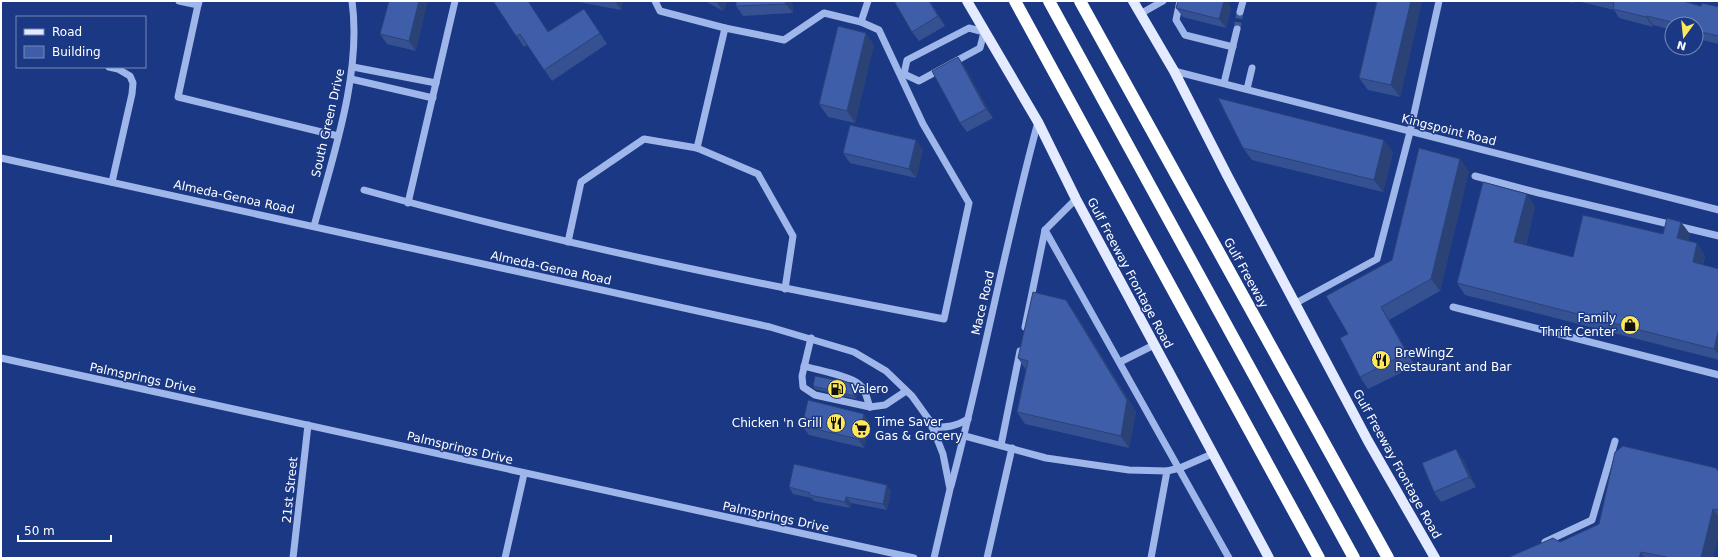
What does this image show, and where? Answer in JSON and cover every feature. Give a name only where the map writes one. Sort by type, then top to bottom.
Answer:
[{"type":"highway","points":[[1016,1],[1319,558]]},
{"type":"highway","points":[[1049,1],[1354,558]]},
{"type":"highway","name":"Gulf Freeway","points":[[1080,1],[1388,558]]},
{"type":"main road","name":"Gulf Freeway Frontage Road","points":[[966,1],[1038,122],[1076,199],[1269,558]]},
{"type":"main road","name":"Gulf Freeway Frontage Road","points":[[1133,1],[1174,71],[1227,175],[1368,441],[1435,558]]},
{"type":"street","points":[[179,1],[198,3],[178,97],[338,136]]},
{"type":"street","name":"South Green Drive","points":[[314,226],[338,136],[351,79],[355,21],[352,1]]},
{"type":"street","points":[[408,203],[455,1]]},
{"type":"street","points":[[364,190],[408,203],[568,242],[944,320],[968,203],[923,124],[902,75],[879,30],[861,22],[824,13],[784,40],[726,28],[660,11],[655,1]]},
{"type":"street","points":[[861,22],[868,1]]},
{"type":"street","points":[[1140,14],[1164,1]]},
{"type":"street","points":[[1180,1],[1176,20],[1185,35],[1233,47]]},
{"type":"street","points":[[1240,12],[1243,1]]},
{"type":"street","points":[[1296,303],[1377,259],[1410,132],[1439,1]]},
{"type":"street","points":[[697,148],[726,28]]},
{"type":"street","points":[[969,28],[984,32],[980,48],[920,81],[902,75],[907,60],[912,57],[969,28]]},
{"type":"street","points":[[1224,83],[1237,29]]},
{"type":"street","points":[[353,67],[436,83]]},
{"type":"street","points":[[112,182],[133,84],[130,76],[114,68]]},
{"type":"street","points":[[1247,89],[1252,68]]},
{"type":"street","name":"Kingspoint Road","points":[[1174,71],[1719,210]]},
{"type":"street","points":[[351,79],[433,98]]},
{"type":"street","name":"Mace Road","points":[[950,489],[965,436],[1022,182],[1038,122]]},
{"type":"street","points":[[568,242],[582,182],[644,139],[697,148],[758,174],[793,236],[785,288]]},
{"type":"street","name":"Almeda-Genoa Road","points":[[1,158],[770,327],[854,352],[886,370],[906,391],[930,421],[943,454],[950,489],[934,558]]},
{"type":"street","points":[[1475,176],[1539,193],[1719,236]]},
{"type":"street","points":[[1023,338],[1045,230],[1076,199]]},
{"type":"street","points":[[1045,230],[1180,468],[1229,558]]},
{"type":"street","points":[[1453,306],[1719,375]]},
{"type":"street","points":[[811,338],[802,376],[803,387],[815,396],[870,407],[885,405],[906,391]]},
{"type":"street","points":[[1002,445],[1022,345]]},
{"type":"street","points":[[1120,362],[1154,345]]},
{"type":"street","name":"Palmsprings Drive","points":[[1,358],[524,474],[914,558]]},
{"type":"street","points":[[804,366],[847,378],[859,384],[864,391],[870,407]]},
{"type":"street","points":[[932,427],[944,428],[955,426],[968,419]]},
{"type":"street","name":"21st Street","points":[[293,558],[308,425]]},
{"type":"street","points":[[965,436],[1046,458],[1129,470],[1168,472],[1212,454]]},
{"type":"street","points":[[1537,546],[1592,520],[1615,441]]},
{"type":"street","points":[[987,558],[1012,448]]},
{"type":"street","points":[[1151,558],[1168,472]]},
{"type":"street","points":[[506,558],[524,474]]},
{"type":"building","points":[[389,1],[419,1],[409,41],[380,34]]},
{"type":"building","points":[[493,1],[528,1],[548,32],[584,9],[600,33],[544,70],[520,34],[516,36]]},
{"type":"building","points":[[736,1],[786,1],[786,4],[736,6]]},
{"type":"building","points":[[894,1],[929,1],[938,16],[912,32]]},
{"type":"building","points":[[1178,1],[1224,1],[1219,19],[1176,8]]},
{"type":"building","points":[[1377,1],[1411,1],[1391,85],[1359,78]]},
{"type":"building","points":[[1607,1],[1682,1],[1701,6],[1702,3],[1719,7],[1719,36],[1704,33],[1704,16],[1664,16],[1664,20],[1613,9],[1614,3]]},
{"type":"building","points":[[838,26],[866,33],[847,111],[819,104]]},
{"type":"building","points":[[958,57],[986,109],[960,123],[932,71]]},
{"type":"building","points":[[1218,98],[1384,140],[1374,180],[1243,148]]},
{"type":"building","points":[[850,125],[916,140],[909,169],[843,153]]},
{"type":"building","points":[[1419,148],[1460,159],[1431,279],[1381,307],[1407,353],[1360,377],[1340,338],[1348,334],[1326,296],[1392,260]]},
{"type":"building","points":[[1483,182],[1527,194],[1514,242],[1573,257],[1583,215],[1663,234],[1667,218],[1681,222],[1677,238],[1697,243],[1693,262],[1719,269],[1719,328],[1714,349],[1457,283]]},
{"type":"building","points":[[1033,292],[1066,300],[1127,400],[1121,436],[1017,412],[1028,361],[1018,358]]},
{"type":"building","name":"Valero","points":[[815,376],[851,383],[856,387],[854,396],[813,386]]},
{"type":"building","points":[[808,400],[864,414],[858,439],[802,426]]},
{"type":"building","points":[[1623,446],[1716,468],[1719,472],[1718,510],[1713,509],[1701,558],[1671,558],[1641,552],[1639,558],[1507,558],[1553,538],[1560,542],[1599,524],[1615,452]]},
{"type":"building","points":[[1456,449],[1469,477],[1434,492],[1422,463]]},
{"type":"building","points":[[794,464],[887,485],[883,504],[846,497],[845,502],[809,495],[810,493],[789,487]]},
{"type":"tunnel","points":[[1237,29],[1240,12]]},
{"type":"place","name":"Family Thrift Center","points":[[1630,325]]},
{"type":"place","name":"BreWingZ Restaurant and Bar","points":[[1381,360]]},
{"type":"place","name":"Valero","points":[[837,389]]},
{"type":"place","name":"Chicken 'n Grill","points":[[836,423]]},
{"type":"place","name":"Time Saver Gas & Grocery","points":[[861,429]]}]
